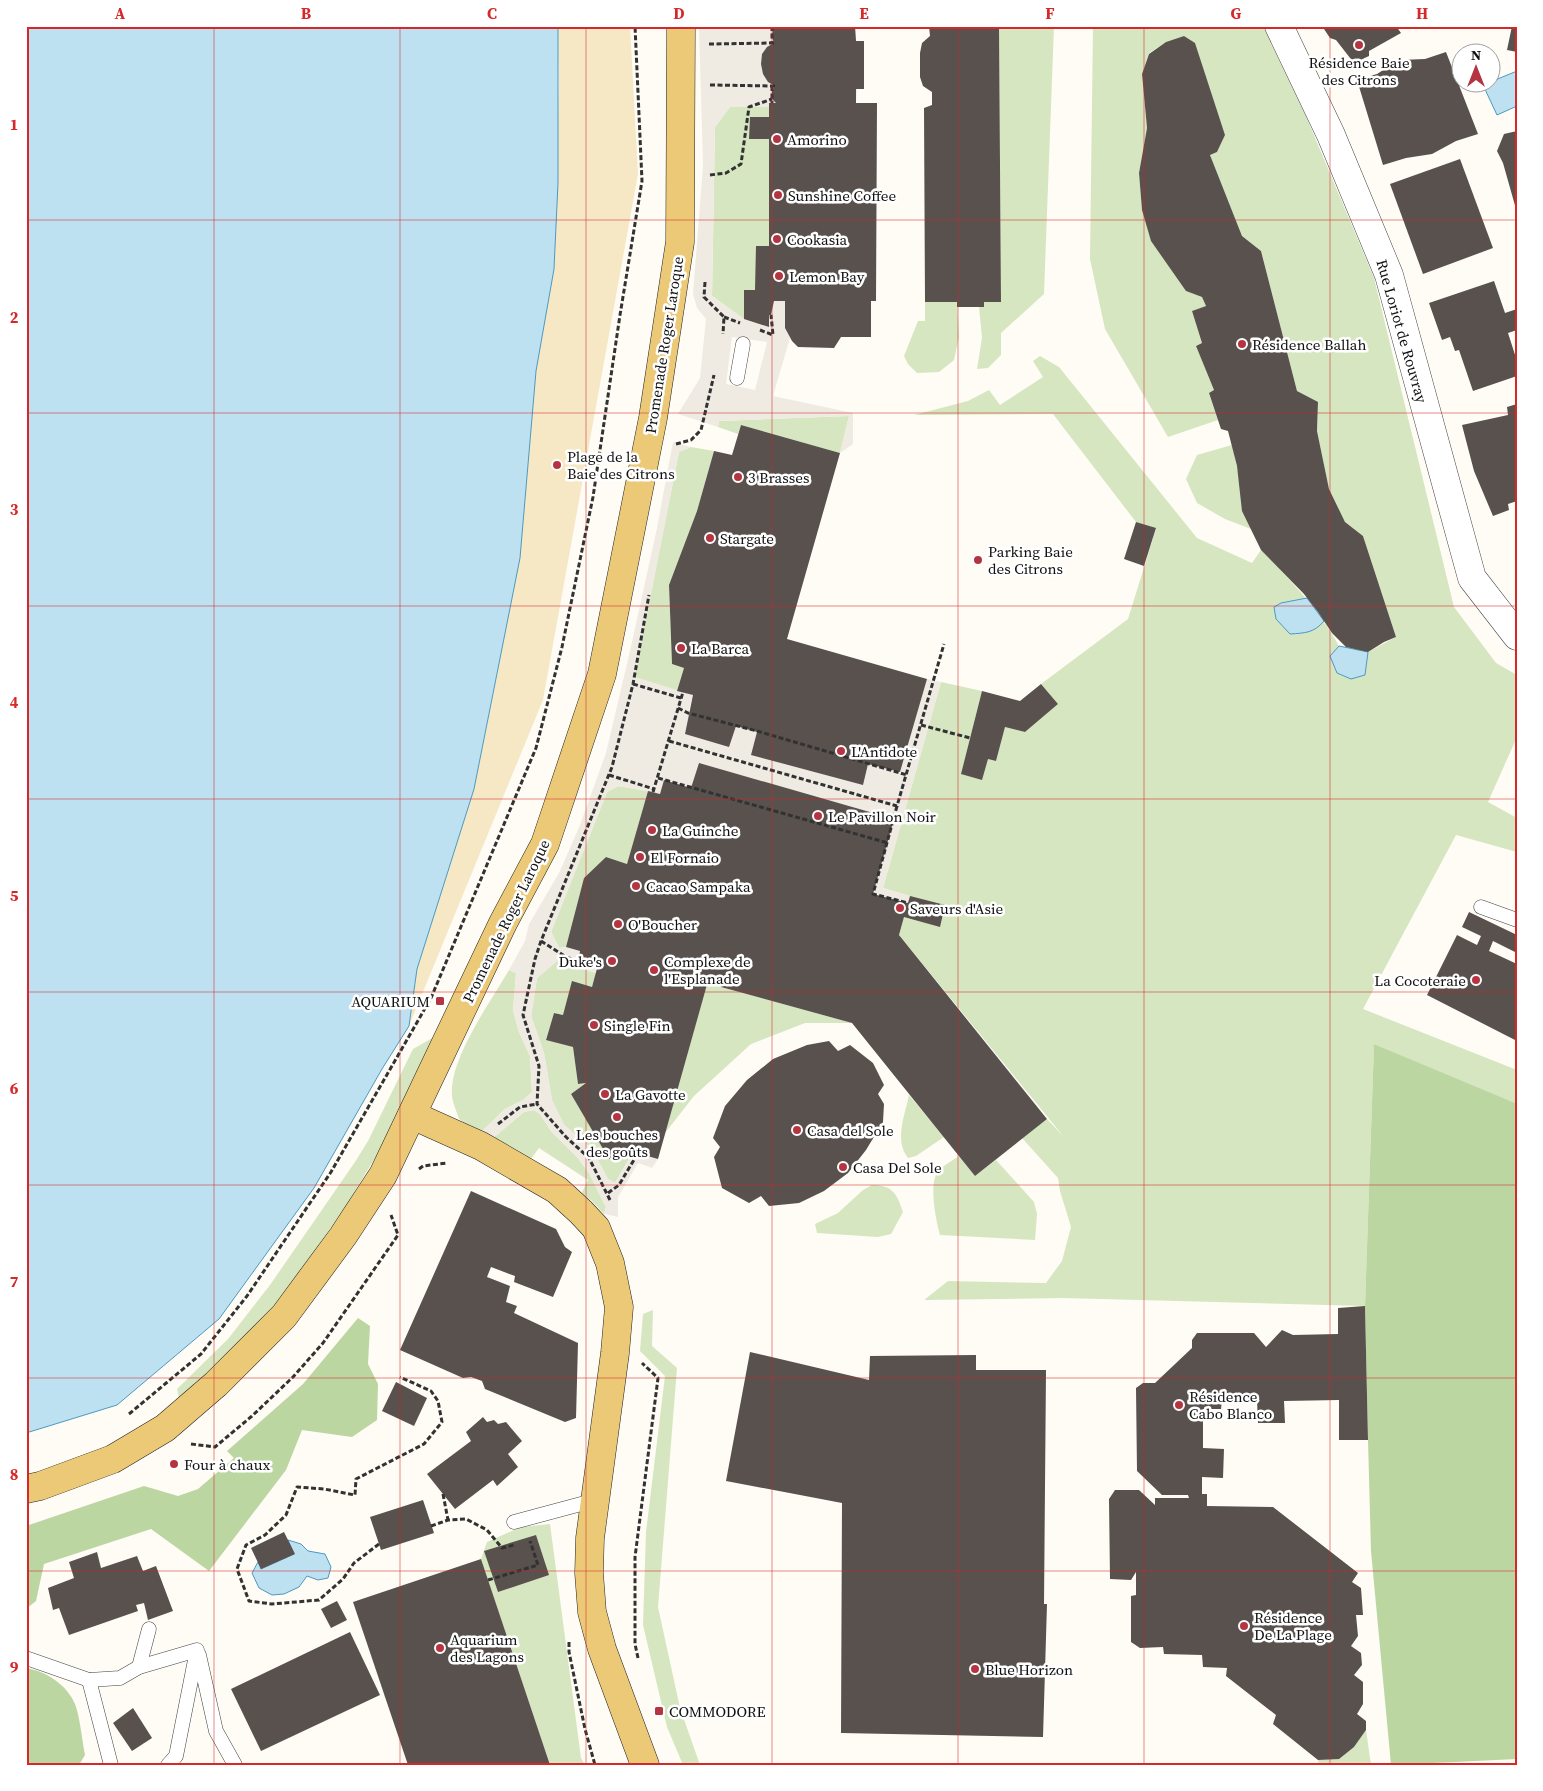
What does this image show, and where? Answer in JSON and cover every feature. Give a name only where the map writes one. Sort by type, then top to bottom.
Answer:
[{"type":"main road","name":"Promenade Roger Laroque","points":[[26,1489],[40,1486],[113,1459],[165,1428],[216,1384],[284,1316],[344,1236],[383,1175],[503,923],[545,844],[602,674],[653,418],[680,242],[681,26]]},
{"type":"main road","points":[[412,1115],[481,1146],[557,1190],[596,1228],[612,1269],[619,1307],[589,1558],[592,1612],[602,1649],[644,1765]]},
{"type":"street","name":"Rue Loriot de Rouvray","points":[[1279,26],[1331,135],[1389,276],[1472,578],[1517,636]]},
{"type":"lane","points":[[737,378],[743,344]]},
{"type":"lane","points":[[1481,907],[1517,920]]},
{"type":"lane","points":[[514,1522],[596,1500]]},
{"type":"lane","points":[[139,1667],[149,1629]]},
{"type":"lane","points":[[26,1658],[89,1680],[120,1678],[139,1667],[197,1650]]},
{"type":"lane","points":[[168,1765],[176,1756],[197,1650]]},
{"type":"lane","points":[[197,1650],[216,1731],[235,1765]]},
{"type":"lane","points":[[89,1680],[111,1765]]},
{"type":"path","points":[[126,1416],[201,1354],[247,1296],[331,1172],[430,998],[536,748],[562,647],[593,497],[642,181],[635,26]]},
{"type":"path","points":[[710,44],[773,43],[772,26]]},
{"type":"path","points":[[710,86],[773,86],[772,101],[750,107],[741,164],[726,173],[710,175]]},
{"type":"path","points":[[908,903],[873,894],[944,644]]},
{"type":"path","points":[[633,684],[682,698]]},
{"type":"path","points":[[609,775],[654,790],[683,692]]},
{"type":"path","points":[[678,708],[688,713],[907,775]]},
{"type":"path","points":[[921,725],[970,738]]},
{"type":"path","points":[[669,741],[897,806]]},
{"type":"path","points":[[658,778],[888,842]]},
{"type":"path","points":[[598,967],[566,957],[541,941],[535,959],[523,1015],[539,1066],[537,1104],[566,1137],[589,1158],[608,1193],[612,1207]]},
{"type":"path","points":[[496,1125],[520,1107],[537,1104]]},
{"type":"path","points":[[608,1193],[619,1185],[638,1153]]},
{"type":"path","points":[[417,1171],[423,1166],[451,1162]]},
{"type":"path","points":[[189,1444],[215,1447],[252,1416],[293,1377],[323,1343],[398,1235],[389,1209]]},
{"type":"path","points":[[638,1360],[658,1378],[635,1557],[635,1644],[638,1662]]},
{"type":"path","points":[[379,1544],[354,1563],[344,1578],[320,1600],[272,1604],[249,1600],[237,1569],[246,1545],[265,1535],[286,1515],[297,1487],[324,1489],[356,1495],[356,1479],[424,1444],[442,1422],[438,1401],[431,1391],[400,1377]]},
{"type":"path","points":[[442,1494],[448,1520]]},
{"type":"path","points":[[431,1526],[448,1520],[466,1519],[486,1530],[502,1548],[531,1541],[538,1565],[488,1580]]},
{"type":"path","points":[[569,1642],[569,1652],[585,1729],[595,1765]]},
{"type":"green space","points":[[999,26],[1054,26],[1044,294],[1001,333],[1001,355],[988,368],[977,369],[982,338],[979,307],[984,302],[1001,301]]},
{"type":"green space","points":[[1093,26],[1268,26],[1374,278],[1454,607],[1496,663],[1517,675],[1517,737],[1488,802],[1517,818],[1517,852],[1456,835],[1363,1009],[1517,1070],[1517,1105],[1374,1044],[1365,1306],[1063,1298],[924,1300],[948,1281],[1046,1283],[1062,1261],[1071,1227],[1058,1178],[1022,1138],[1047,1119],[1064,1137],[899,935],[910,896],[883,888],[941,682],[982,691],[961,774],[988,759],[996,761],[1005,727],[1025,732],[1058,704],[1041,684],[1128,619],[1156,529],[1136,522],[1053,414],[914,415],[968,401],[989,390],[1000,405],[1043,377],[1033,361],[1040,356],[1059,367],[1197,538],[1252,563],[1261,550],[1313,607],[1339,646],[1368,652],[1396,637],[1363,536],[1345,522],[1329,489],[1317,431],[1318,403],[1297,391],[1261,251],[1242,236],[1210,155],[1217,152],[1225,135],[1195,44],[1184,36],[1166,42],[1149,53],[1142,74],[1147,128],[1139,173],[1142,210],[1186,291],[1202,297],[1206,306],[1192,311],[1202,343],[1196,346],[1214,390],[1209,394],[1218,420],[1168,437],[1105,329],[1090,259]]},
{"type":"green space","points":[[730,107],[769,107],[769,327],[744,319],[712,296],[715,127]]},
{"type":"green space","points":[[925,302],[957,302],[959,337],[954,360],[939,372],[917,373],[908,364],[904,356],[918,321],[925,321]]},
{"type":"green space","points":[[849,416],[840,453],[741,425],[738,434],[718,427],[719,421]]},
{"type":"green space","points":[[1232,445],[1251,529],[1225,519],[1197,503],[1186,479],[1197,455]]},
{"type":"green space","points":[[691,447],[714,451],[697,511],[669,585],[672,664],[684,668],[677,691],[634,677],[679,452]]},
{"type":"green space","points":[[618,786],[648,791],[627,864],[606,857],[584,878],[566,947],[559,948],[551,932],[607,792]]},
{"type":"green space","points":[[557,961],[596,973],[592,987],[563,1015],[554,1013],[546,1039],[573,1047],[578,1084],[586,1083],[571,1094],[597,1137],[630,1147],[633,1152],[615,1183],[608,1179],[592,1149],[563,1124],[552,1100],[544,1053],[531,1016],[537,978]]},
{"type":"green space","points":[[509,970],[516,973],[513,1011],[519,1032],[530,1056],[532,1092],[523,1100],[505,1109],[480,1133],[459,1119],[452,1096],[453,1081],[457,1065],[472,1032]]},
{"type":"green space","points":[[710,974],[723,978],[721,987],[852,1023],[805,1023],[751,1044],[694,1096],[665,1133]]},
{"type":"green space","points":[[441,1033],[381,1148],[347,1204],[288,1289],[242,1344],[179,1398],[177,1389],[228,1339],[270,1285],[355,1162],[368,1141],[413,1049]]},
{"type":"green space","points":[[1374,1044],[1517,1104],[1517,1759],[1391,1765],[1371,1551],[1368,1440],[1365,1306]]},
{"type":"green space","points":[[909,1095],[944,1137],[916,1156],[908,1158],[904,1151],[901,1135]]},
{"type":"green space","points":[[534,1110],[540,1114],[551,1131],[577,1157],[589,1173],[606,1207],[604,1214],[591,1200],[581,1194],[588,1180],[539,1148],[530,1160],[494,1137],[524,1112]]},
{"type":"green space","points":[[959,1156],[975,1176],[996,1160],[1034,1202],[1037,1214],[1035,1240],[940,1235],[933,1195],[935,1179],[937,1173],[942,1168]]},
{"type":"green space","points":[[872,1185],[879,1185],[889,1189],[896,1196],[901,1206],[903,1212],[891,1234],[878,1237],[817,1233],[815,1224],[838,1213],[863,1190]]},
{"type":"green space","points":[[653,1310],[652,1346],[677,1368],[658,1607],[680,1708],[700,1765],[683,1765],[667,1727],[643,1625],[646,1532],[665,1376],[640,1351],[643,1314]]},
{"type":"green space","points":[[358,1318],[370,1326],[368,1364],[378,1384],[377,1420],[352,1437],[302,1430],[286,1470],[209,1571],[151,1529],[44,1564],[36,1601],[26,1609],[26,1526],[144,1486],[178,1496],[198,1489],[234,1458],[227,1451],[303,1384]]},
{"type":"green space","points":[[550,1524],[581,1758],[585,1765],[550,1765],[481,1559],[487,1542],[521,1527]]},
{"type":"green space","points":[[26,1668],[41,1672],[55,1680],[67,1691],[75,1704],[85,1755],[79,1765],[26,1765]]},
{"type":"green space","points":[[1366,1730],[1371,1765],[1319,1765],[1318,1760],[1339,1758],[1354,1747]]},
{"type":"sand","name":"Plage de la Baie des Citrons","points":[[558,26],[630,26],[638,174],[543,700],[409,1026],[417,969],[474,789],[520,558],[536,371],[554,269],[559,83]]},
{"type":"shaded area","points":[[699,26],[855,26],[856,41],[864,41],[864,89],[857,89],[856,103],[769,103],[769,107],[730,107],[715,127],[712,296],[744,319],[768,327],[769,315],[771,315],[774,301],[785,301],[785,328],[790,338],[773,396],[853,413],[853,444],[840,453],[849,416],[719,421],[718,427],[678,414],[700,378],[706,319],[697,308],[693,294],[703,166]],"holes":[[[732,337],[767,342],[755,390],[726,384]]]},
{"type":"shaded area","points":[[673,442],[691,447],[679,452],[635,677],[693,695],[688,713],[900,772],[927,679],[941,682],[883,888],[910,896],[908,903],[873,894],[887,842],[664,780],[660,794],[619,786],[607,792],[551,932],[559,948],[566,947],[580,951],[579,957],[599,961],[596,973],[557,961],[537,978],[531,1016],[544,1053],[552,1100],[565,1126],[592,1149],[608,1179],[615,1183],[633,1152],[658,1159],[652,1168],[638,1163],[618,1197],[618,1217],[604,1214],[606,1207],[589,1173],[577,1157],[551,1131],[540,1114],[534,1110],[524,1112],[491,1140],[480,1133],[505,1109],[523,1100],[532,1092],[530,1056],[519,1032],[513,1011],[516,973],[509,970],[525,941],[529,924],[559,873],[580,825],[606,753],[657,528]]},
{"type":"water","points":[[26,26],[558,26],[558,183],[554,269],[536,371],[520,558],[474,789],[417,969],[409,1026],[382,1069],[314,1188],[219,1319],[117,1405],[26,1433]]},
{"type":"water","points":[[1517,71],[1517,106],[1497,115],[1486,92],[1500,92],[1500,78]]},
{"type":"water","points":[[1307,598],[1324,621],[1317,628],[1309,632],[1290,634],[1276,619],[1274,607],[1281,603]]},
{"type":"water","points":[[1339,646],[1368,652],[1365,675],[1351,679],[1337,673],[1330,656]]},
{"type":"water","points":[[288,1540],[301,1544],[308,1551],[325,1554],[331,1567],[328,1578],[318,1580],[307,1576],[299,1587],[284,1594],[272,1595],[259,1588],[252,1573],[258,1562],[261,1569],[294,1554]]},
{"type":"building","points":[[773,26],[855,26],[856,41],[864,41],[864,89],[856,89],[856,103],[877,103],[876,301],[871,301],[871,337],[841,337],[834,348],[798,347],[792,341],[785,328],[785,301],[774,301],[771,315],[769,315],[769,327],[744,319],[744,290],[755,290],[756,246],[769,246],[769,139],[749,139],[750,117],[769,117],[769,103],[776,103],[772,99],[772,91],[775,86],[768,82],[763,74],[761,64],[762,54],[767,47],[774,43],[772,37]]},
{"type":"building","points":[[929,26],[999,26],[1001,302],[984,302],[984,307],[957,307],[957,302],[925,302],[924,108],[932,105],[932,92],[923,86],[920,77],[920,53],[922,43],[930,36]]},
{"type":"building","name":"Résidence Baie des Citrons","points":[[1322,26],[1396,26],[1401,33],[1369,51],[1369,56],[1354,63],[1336,40],[1330,38]]},
{"type":"building","points":[[1512,26],[1517,26],[1517,52],[1507,50]]},
{"type":"building","name":"Résidence Ballah","points":[[1184,36],[1195,43],[1225,135],[1217,152],[1210,155],[1242,236],[1261,251],[1297,391],[1318,402],[1317,431],[1329,489],[1345,522],[1363,536],[1396,637],[1368,652],[1346,647],[1332,633],[1304,594],[1261,550],[1242,511],[1237,466],[1228,431],[1221,429],[1209,393],[1214,390],[1196,346],[1202,343],[1192,311],[1206,306],[1202,297],[1186,291],[1151,241],[1142,210],[1139,173],[1147,128],[1142,74],[1149,54],[1166,42]]},
{"type":"building","points":[[1446,52],[1450,62],[1450,92],[1462,92],[1478,134],[1456,141],[1432,154],[1406,158],[1383,165],[1357,80],[1377,74],[1399,60],[1425,59]]},
{"type":"building","points":[[1517,131],[1516,209],[1503,163],[1497,151],[1504,134]]},
{"type":"building","points":[[1460,159],[1493,248],[1423,274],[1390,184]]},
{"type":"building","points":[[1494,281],[1505,313],[1517,309],[1517,330],[1508,333],[1517,361],[1517,376],[1473,391],[1459,350],[1455,351],[1450,337],[1442,340],[1429,303]]},
{"type":"building","points":[[1517,404],[1517,501],[1508,504],[1509,510],[1493,516],[1474,471],[1462,425],[1508,415],[1507,407]]},
{"type":"building","points":[[741,425],[840,453],[787,639],[927,679],[900,772],[868,764],[863,785],[751,755],[757,732],[736,726],[729,747],[685,734],[693,695],[677,691],[684,668],[672,664],[669,585],[697,511],[714,451],[732,455]]},
{"type":"building","points":[[1136,522],[1156,528],[1144,566],[1124,559]]},
{"type":"building","points":[[1041,684],[1058,704],[1025,732],[1005,727],[996,761],[988,759],[982,780],[961,774],[982,691],[1020,701]]},
{"type":"building","points":[[699,763],[894,819],[873,894],[908,903],[910,896],[945,905],[940,927],[904,917],[899,935],[1047,1119],[975,1176],[852,1023],[721,987],[723,978],[710,974],[658,1159],[633,1152],[630,1147],[609,1159],[571,1094],[586,1083],[578,1084],[573,1047],[546,1040],[554,1013],[563,1015],[572,981],[592,987],[599,961],[579,957],[580,951],[566,947],[584,878],[606,857],[627,864],[648,791],[660,794],[664,780],[691,788]]},
{"type":"building","name":"La Cocoteraie","points":[[1469,912],[1517,935],[1517,953],[1493,941],[1489,951],[1517,964],[1517,1041],[1427,995],[1457,935],[1477,945],[1481,936],[1462,927]]},
{"type":"building","name":"Casa del Sole","points":[[829,1041],[838,1051],[850,1045],[873,1063],[884,1085],[878,1094],[884,1104],[883,1122],[866,1150],[848,1173],[824,1191],[799,1203],[769,1206],[761,1196],[749,1203],[722,1188],[714,1157],[720,1147],[713,1138],[725,1106],[747,1080],[773,1059],[807,1045]]},
{"type":"building","points":[[471,1191],[556,1229],[565,1247],[572,1252],[553,1297],[514,1282],[515,1276],[491,1267],[487,1277],[510,1286],[506,1302],[517,1306],[514,1313],[578,1343],[576,1418],[565,1422],[485,1389],[482,1381],[471,1377],[463,1378],[400,1350]]},
{"type":"building","name":"Résidence De La Plage","points":[[1365,1306],[1368,1440],[1339,1440],[1339,1400],[1284,1401],[1285,1423],[1258,1423],[1257,1400],[1222,1400],[1221,1409],[1203,1409],[1203,1448],[1224,1449],[1223,1478],[1202,1477],[1202,1494],[1207,1494],[1207,1506],[1273,1507],[1358,1573],[1352,1582],[1361,1588],[1363,1615],[1356,1615],[1358,1636],[1351,1646],[1361,1653],[1362,1665],[1354,1675],[1363,1682],[1363,1704],[1357,1714],[1366,1721],[1366,1730],[1354,1747],[1339,1759],[1318,1760],[1273,1724],[1276,1715],[1226,1676],[1227,1668],[1203,1667],[1202,1655],[1164,1654],[1163,1647],[1140,1648],[1131,1642],[1131,1596],[1136,1595],[1136,1572],[1131,1580],[1110,1579],[1109,1499],[1115,1490],[1139,1490],[1155,1505],[1155,1498],[1189,1498],[1188,1495],[1162,1495],[1137,1471],[1136,1388],[1143,1383],[1155,1383],[1192,1348],[1192,1340],[1197,1333],[1254,1333],[1266,1347],[1282,1330],[1293,1335],[1338,1334],[1338,1308]]},
{"type":"building","points":[[750,1352],[869,1380],[870,1356],[976,1355],[976,1370],[1046,1370],[1044,1604],[1047,1604],[1043,1737],[841,1733],[842,1503],[726,1481]]},
{"type":"building","points":[[396,1382],[427,1398],[414,1426],[382,1411]]},
{"type":"building","points":[[483,1417],[487,1422],[494,1420],[498,1424],[506,1422],[522,1441],[508,1454],[518,1467],[497,1486],[493,1480],[455,1509],[427,1474],[471,1441],[466,1432]]},
{"type":"building","points":[[423,1500],[434,1533],[381,1550],[370,1517]]},
{"type":"building","points":[[284,1532],[295,1554],[261,1569],[251,1548]]},
{"type":"building","points":[[536,1535],[549,1575],[498,1592],[484,1551]]},
{"type":"building","points":[[97,1552],[101,1568],[137,1556],[143,1571],[156,1566],[173,1611],[148,1620],[144,1603],[136,1605],[138,1611],[69,1635],[59,1608],[53,1610],[48,1588],[74,1578],[69,1562]]},
{"type":"building","name":"Aquarium des Lagons","points":[[481,1559],[550,1765],[408,1765],[353,1602]]},
{"type":"building","points":[[337,1601],[347,1620],[331,1628],[321,1609]]},
{"type":"building","points":[[350,1632],[380,1695],[261,1751],[231,1689]]},
{"type":"building","points":[[133,1708],[152,1738],[132,1751],[113,1723]]},
{"type":"place","name":"Résidence Baie des Citrons","points":[[1359,45]]},
{"type":"place","name":"Amorino","points":[[777,139]]},
{"type":"place","name":"Sunshine Coffee","points":[[778,195]]},
{"type":"place","name":"Cookasia","points":[[777,239]]},
{"type":"place","name":"Lemon Bay","points":[[779,276]]},
{"type":"place","name":"Résidence Ballah","points":[[1242,344]]},
{"type":"place","name":"Plage de la Baie des Citrons","points":[[557,465]]},
{"type":"place","name":"3 Brasses","points":[[738,477]]},
{"type":"place","name":"Stargate","points":[[710,538]]},
{"type":"place","name":"Parking Baie des Citrons","points":[[978,560]]},
{"type":"place","name":"La Barca","points":[[681,648]]},
{"type":"place","name":"L'Antidote","points":[[841,751]]},
{"type":"place","name":"Le Pavillon Noir","points":[[818,816]]},
{"type":"place","name":"La Guinche","points":[[652,830]]},
{"type":"place","name":"El Fornaio","points":[[640,857]]},
{"type":"place","name":"Cacao Sampaka","points":[[636,886]]},
{"type":"place","name":"Saveurs d'Asie","points":[[900,908]]},
{"type":"place","name":"O'Boucher","points":[[618,924]]},
{"type":"place","name":"Duke's","points":[[612,961]]},
{"type":"place","name":"Complexe de l'Esplanade","points":[[654,970]]},
{"type":"place","name":"La Cocoteraie","points":[[1476,980]]},
{"type":"place","name":"AQUARIUM","points":[[440,1001]]},
{"type":"place","name":"Single Fin","points":[[594,1025]]},
{"type":"place","name":"La Gavotte","points":[[605,1094]]},
{"type":"place","name":"Les bouches des goûts","points":[[617,1117]]},
{"type":"place","name":"Casa del Sole","points":[[797,1130]]},
{"type":"place","name":"Casa Del Sole","points":[[843,1167]]},
{"type":"place","name":"Résidence Cabo Blanco","points":[[1179,1405]]},
{"type":"place","name":"Four à chaux","points":[[174,1464]]},
{"type":"place","name":"Résidence De La Plage","points":[[1244,1626]]},
{"type":"place","name":"Aquarium des Lagons","points":[[440,1648]]},
{"type":"place","name":"Blue Horizon","points":[[975,1669]]},
{"type":"place","name":"COMMODORE","points":[[659,1711]]}]
